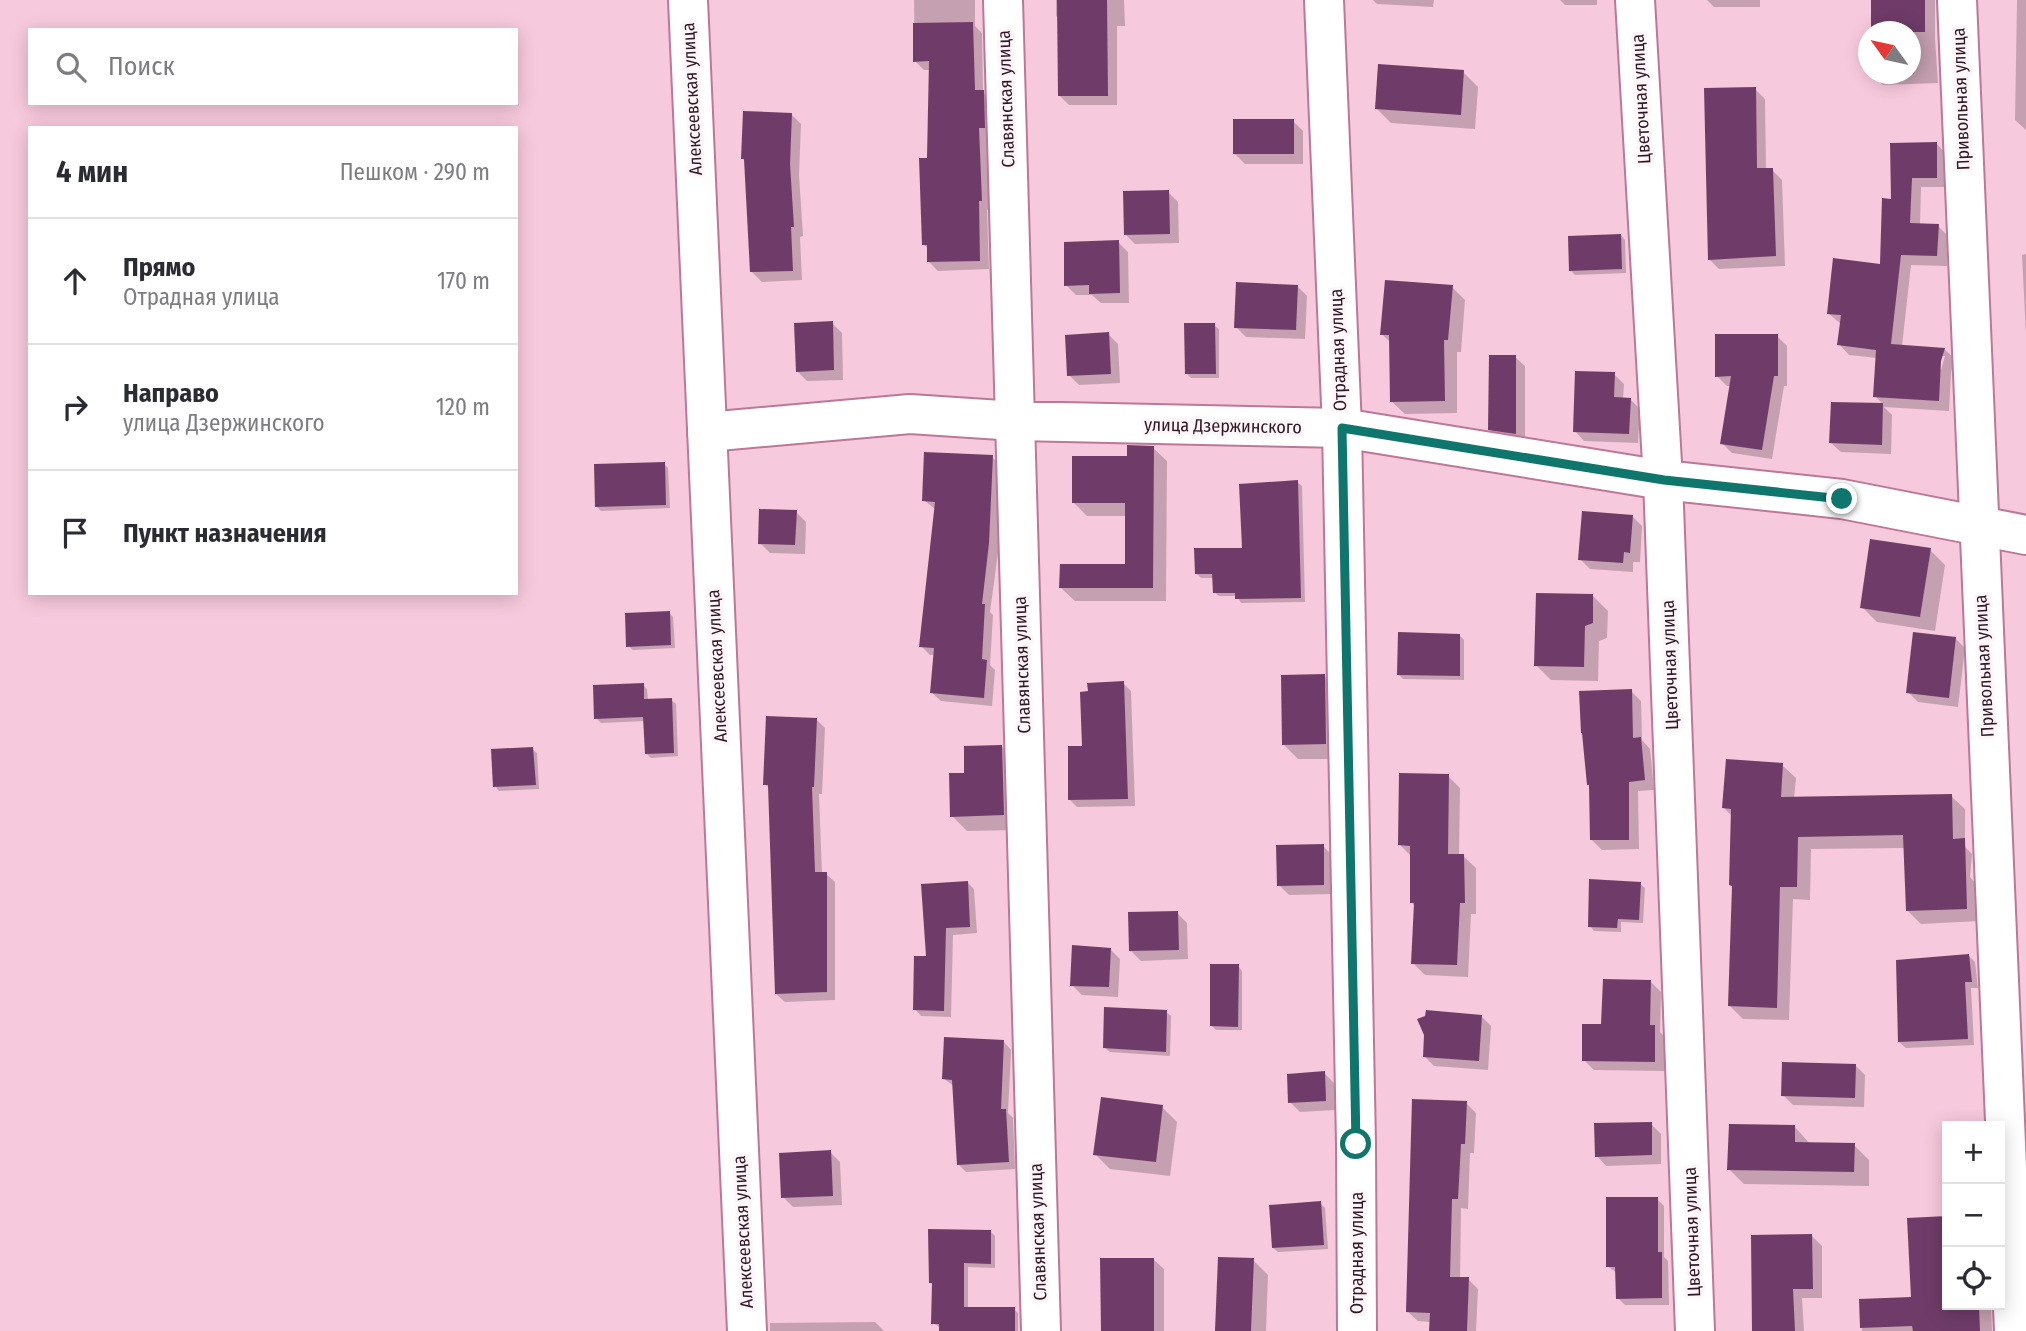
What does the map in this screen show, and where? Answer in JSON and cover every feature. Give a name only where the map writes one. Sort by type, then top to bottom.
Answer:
[{"type":"street","name":"Алексеевская улица","points":[[688,0],[747,1331]]},
{"type":"street","name":"Славянская улица","points":[[1003,0],[1041,1331]]},
{"type":"street","name":"Отрадная улица","points":[[1324,0],[1342,428],[1356,1144],[1357,1331]]},
{"type":"street","name":"Цветочная улица","points":[[1635,0],[1664,480],[1696,1331]]},
{"type":"street","name":"Привольная улица","points":[[1957,0],[2014,1331]]},
{"type":"street","name":"улица Дзержинского","points":[[707,432],[910,414],[1016,421],[1342,428],[1664,480],[1842,499],[2026,535]]},
{"type":"building","points":[[1057,0],[1107,0],[1108,96],[1058,96]]},
{"type":"building","points":[[1871,0],[1925,0],[1925,32],[1921,32],[1921,21],[1871,21]]},
{"type":"building","points":[[973,22],[975,90],[984,90],[985,128],[979,128],[982,201],[979,201],[980,261],[927,262],[927,245],[922,245],[919,158],[927,158],[929,61],[913,62],[913,23]]},
{"type":"building","points":[[1378,64],[1464,70],[1461,115],[1375,109]]},
{"type":"building","points":[[1756,87],[1757,168],[1773,168],[1776,256],[1708,260],[1704,88]]},
{"type":"building","points":[[743,111],[792,113],[790,164],[794,227],[791,227],[793,271],[750,272],[744,159],[741,159]]},
{"type":"building","points":[[1233,119],[1294,119],[1294,154],[1233,154]]},
{"type":"building","points":[[1937,142],[1937,178],[1912,178],[1910,223],[1939,224],[1937,256],[1901,255],[1891,344],[1945,348],[1941,361],[1939,401],[1873,397],[1876,350],[1837,345],[1841,315],[1827,314],[1833,258],[1880,264],[1882,198],[1891,199],[1890,143]]},
{"type":"building","points":[[1169,190],[1170,234],[1124,235],[1123,191]]},
{"type":"building","points":[[1621,234],[1622,269],[1569,271],[1568,236]]},
{"type":"building","points":[[1119,240],[1120,293],[1089,294],[1089,285],[1064,286],[1064,242]]},
{"type":"building","points":[[1385,280],[1453,285],[1448,340],[1444,340],[1445,401],[1390,402],[1389,335],[1380,335]]},
{"type":"building","points":[[1236,282],[1298,285],[1296,330],[1234,328]]},
{"type":"building","points":[[833,321],[834,370],[796,372],[794,323]]},
{"type":"building","points":[[1184,323],[1215,323],[1216,374],[1185,374]]},
{"type":"building","points":[[1109,332],[1111,374],[1067,376],[1065,335]]},
{"type":"building","points":[[1715,334],[1778,334],[1778,376],[1774,376],[1762,450],[1720,444],[1731,376],[1715,377]]},
{"type":"building","points":[[1489,355],[1516,355],[1516,434],[1488,430]]},
{"type":"building","points":[[1575,371],[1615,372],[1614,397],[1631,398],[1629,434],[1573,432]]},
{"type":"building","points":[[1831,402],[1883,403],[1882,445],[1829,443]]},
{"type":"building","points":[[1127,445],[1154,446],[1153,588],[1059,588],[1060,564],[1125,564],[1125,503],[1072,503],[1072,456],[1127,456]]},
{"type":"building","points":[[924,452],[993,455],[989,543],[982,604],[985,604],[982,659],[987,660],[984,698],[930,693],[934,648],[919,647],[935,502],[922,501]]},
{"type":"building","points":[[665,462],[666,505],[595,507],[594,464]]},
{"type":"building","points":[[1298,480],[1301,598],[1235,599],[1235,593],[1213,593],[1212,574],[1195,574],[1194,548],[1242,548],[1239,484]]},
{"type":"building","points":[[759,509],[797,510],[795,545],[758,544]]},
{"type":"building","points":[[1582,511],[1633,515],[1630,553],[1624,552],[1623,563],[1578,560]]},
{"type":"building","points":[[1870,539],[1931,548],[1920,617],[1860,608]]},
{"type":"building","points":[[1536,593],[1593,594],[1593,623],[1585,626],[1584,667],[1534,666]]},
{"type":"building","points":[[670,611],[671,645],[626,647],[625,613]]},
{"type":"building","points":[[1398,632],[1460,634],[1460,676],[1397,675]]},
{"type":"building","points":[[1913,632],[1956,637],[1949,698],[1906,693]]},
{"type":"building","points":[[1325,674],[1326,744],[1282,745],[1281,675]]},
{"type":"building","points":[[1124,681],[1128,799],[1068,800],[1068,746],[1082,746],[1080,692],[1088,691],[1087,683]]},
{"type":"building","points":[[644,683],[644,699],[672,698],[674,753],[645,754],[643,717],[594,719],[593,685]]},
{"type":"building","points":[[1632,689],[1633,738],[1641,737],[1645,780],[1629,782],[1629,840],[1590,840],[1589,785],[1581,733],[1579,691]]},
{"type":"building","points":[[766,716],[817,718],[812,787],[815,872],[827,872],[827,992],[775,994],[768,785],[763,785]]},
{"type":"building","points":[[1002,745],[1004,815],[950,817],[949,773],[964,773],[964,746]]},
{"type":"building","points":[[533,747],[536,785],[493,787],[491,749]]},
{"type":"building","points":[[1726,759],[1783,763],[1781,797],[1952,794],[1953,839],[1965,838],[1967,909],[1906,911],[1903,835],[1798,837],[1797,887],[1780,887],[1777,1008],[1728,1006],[1732,886],[1729,885],[1731,809],[1722,808]]},
{"type":"building","points":[[1399,773],[1449,774],[1448,854],[1464,854],[1465,903],[1460,903],[1457,965],[1411,964],[1414,903],[1410,903],[1410,846],[1398,845]]},
{"type":"building","points":[[1324,844],[1324,885],[1277,886],[1276,845]]},
{"type":"building","points":[[1589,879],[1641,882],[1639,920],[1618,919],[1617,928],[1588,927]]},
{"type":"building","points":[[968,881],[970,927],[946,928],[944,1011],[913,1010],[914,956],[926,956],[921,884]]},
{"type":"building","points":[[1178,911],[1179,950],[1129,951],[1128,912]]},
{"type":"building","points":[[1072,945],[1111,948],[1109,987],[1070,986]]},
{"type":"building","points":[[1969,954],[1972,982],[1965,982],[1968,1039],[1898,1042],[1896,960]]},
{"type":"building","points":[[1210,964],[1239,964],[1238,1027],[1210,1026]]},
{"type":"building","points":[[1603,979],[1651,980],[1650,1025],[1655,1025],[1655,1062],[1582,1061],[1582,1024],[1601,1024]]},
{"type":"building","points":[[1104,1007],[1167,1010],[1166,1052],[1103,1048]]},
{"type":"building","points":[[1426,1010],[1482,1015],[1479,1061],[1423,1057],[1424,1035],[1417,1019],[1425,1016]]},
{"type":"building","points":[[944,1037],[1004,1040],[1001,1109],[1006,1109],[1009,1162],[957,1165],[952,1080],[942,1079]]},
{"type":"building","points":[[1782,1062],[1856,1064],[1855,1098],[1781,1096]]},
{"type":"building","points":[[1325,1071],[1326,1101],[1288,1103],[1287,1074]]},
{"type":"building","points":[[1101,1097],[1163,1105],[1156,1162],[1093,1155]]},
{"type":"building","points":[[1412,1099],[1467,1101],[1458,1199],[1452,1199],[1450,1277],[1469,1277],[1467,1331],[1429,1331],[1430,1313],[1406,1312]]},
{"type":"building","points":[[1652,1122],[1652,1155],[1595,1157],[1594,1123]]},
{"type":"building","points":[[1729,1124],[1795,1125],[1795,1142],[1855,1143],[1854,1172],[1727,1170]]},
{"type":"building","points":[[831,1150],[833,1196],[781,1198],[779,1153]]},
{"type":"building","points":[[1606,1197],[1658,1197],[1658,1252],[1662,1252],[1662,1298],[1616,1299],[1615,1267],[1606,1267]]},
{"type":"building","points":[[1321,1201],[1324,1245],[1272,1248],[1269,1205]]},
{"type":"building","points":[[1942,1216],[1942,1310],[1979,1310],[1980,1331],[1913,1331],[1912,1326],[1860,1328],[1859,1299],[1911,1297],[1907,1218]]},
{"type":"building","points":[[928,1229],[991,1230],[991,1264],[964,1263],[964,1307],[1015,1307],[1015,1331],[939,1331],[939,1324],[931,1324],[932,1283],[929,1283]]},
{"type":"building","points":[[1812,1234],[1813,1289],[1793,1289],[1795,1331],[1752,1331],[1751,1235]]},
{"type":"building","points":[[1218,1257],[1254,1258],[1251,1331],[1215,1331]]},
{"type":"building","points":[[1100,1258],[1154,1258],[1154,1331],[1101,1331]]},
{"type":"route","points":[[1356,1144],[1342,428],[1664,480],[1842,499]]}]
